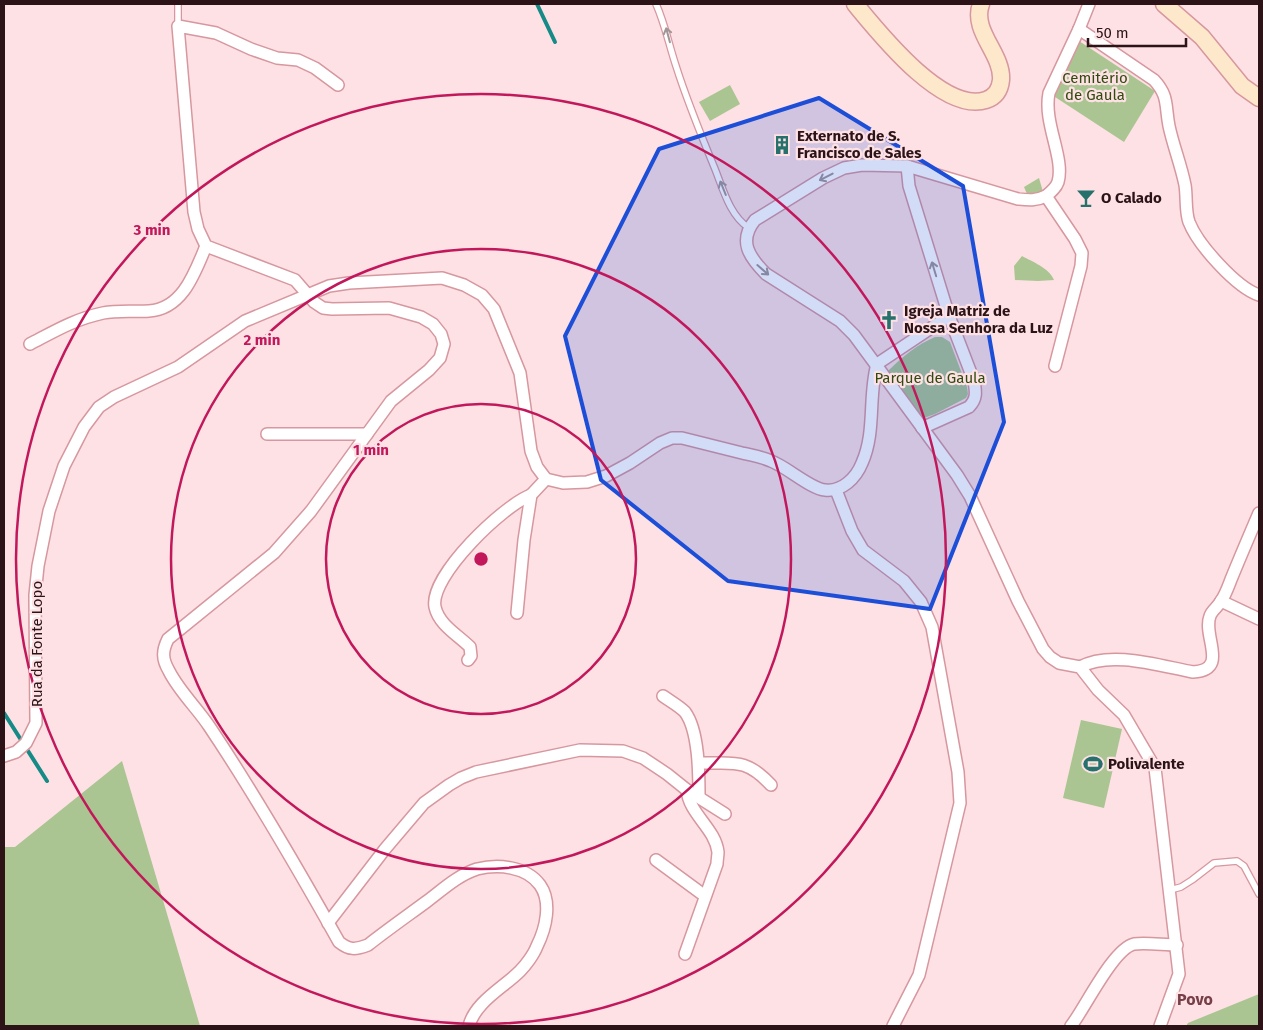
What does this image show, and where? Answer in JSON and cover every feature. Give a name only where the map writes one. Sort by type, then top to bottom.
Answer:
[{"type":"main road","points":[[856,4],[895,51],[914,70],[941,89],[958,97],[980,102],[992,98],[999,90],[1001,78],[979,19],[981,4]]},
{"type":"main road","points":[[1164,4],[1202,37],[1242,86],[1259,98]]},
{"type":"street","points":[[1089,4],[1080,29],[1049,93],[1046,104],[1060,169],[1058,182],[1053,191],[1039,200],[1018,199],[907,166],[862,165],[844,168],[823,178],[755,220],[749,228],[746,238],[748,251],[756,264],[766,274],[840,321],[877,364],[970,496],[1018,601],[1043,649],[1059,663],[1080,667],[1105,660],[1120,659],[1193,672],[1202,672],[1207,669],[1211,664],[1213,656],[1208,627],[1210,616],[1222,601],[1259,513]]},
{"type":"street","points":[[338,85],[315,68],[298,60],[277,58],[251,49],[216,33],[178,26],[194,212],[198,229],[206,246],[295,280],[314,302],[323,308],[389,308],[421,317],[433,324],[441,334],[444,344],[440,358],[429,370],[391,401],[311,511],[274,553],[176,631],[168,639],[163,650],[163,659],[169,672],[209,725],[269,821],[339,942],[347,948],[357,949],[368,944],[454,881],[476,870],[499,866],[520,870],[534,877],[543,889],[547,903],[545,922],[537,946],[521,970],[484,1003],[471,1020],[469,1026]]},
{"type":"street","points":[[1080,29],[1154,80],[1162,88],[1166,100],[1169,125],[1185,186],[1189,222],[1199,240],[1234,280],[1250,292],[1259,295]]},
{"type":"street","points":[[907,166],[909,186],[949,316],[974,381],[976,392],[975,401],[969,407],[922,428]]},
{"type":"street","points":[[1046,196],[1075,239],[1082,253],[1081,266],[1055,366]]},
{"type":"street","points":[[30,344],[77,320],[105,313],[152,311],[167,306],[179,297],[192,278],[206,246]]},
{"type":"street","name":"Rua da Fonte Lopo","points":[[4,756],[16,752],[26,743],[36,723],[35,595],[38,566],[49,511],[64,466],[84,428],[99,407],[114,397],[178,367],[245,321],[329,286],[350,283],[442,278],[464,285],[482,294],[494,309],[520,373],[531,451],[537,467],[546,479]]},
{"type":"street","points":[[468,660],[471,656],[470,647],[445,624],[435,606],[438,589],[444,576],[490,524],[521,499],[531,495],[546,479],[564,483],[587,482],[606,476],[660,443],[672,438],[682,438],[769,460],[783,466],[818,489],[836,490],[855,475],[863,462],[869,436],[873,376],[877,364],[949,316]]},
{"type":"street","points":[[267,434],[367,434]]},
{"type":"street","points":[[836,490],[852,531],[863,550],[904,581],[921,602],[932,626],[958,772],[960,803],[919,975],[893,1026]]},
{"type":"street","points":[[517,613],[523,547],[531,495]]},
{"type":"street","points":[[1222,601],[1259,619]]},
{"type":"street","points":[[1080,667],[1098,690],[1124,715],[1156,768],[1179,974],[1160,1026]]},
{"type":"street","points":[[663,696],[684,712],[689,720],[698,763],[699,797]]},
{"type":"street","points":[[328,923],[385,849],[424,803],[449,784],[476,772],[580,750],[623,751],[643,758],[687,790],[725,814]]},
{"type":"street","points":[[698,763],[737,762],[759,773],[771,785]]},
{"type":"street","points":[[686,954],[717,864],[718,852],[708,829],[692,808],[687,790]]},
{"type":"street","points":[[656,860],[705,896]]},
{"type":"street","points":[[1071,1026],[1081,1014],[1114,958],[1123,950],[1133,944],[1176,945]]},
{"type":"lane","points":[[178,4],[178,26]]},
{"type":"lane","points":[[656,4],[664,21],[675,64],[690,108],[731,208],[742,224],[749,228]]},
{"type":"lane","points":[[1170,890],[1181,887],[1214,863],[1237,861],[1244,866],[1259,894]]},
{"type":"highlighted area","points":[[819,98],[963,186],[1004,422],[930,609],[728,581],[601,480],[565,336],[659,149]]},
{"type":"green space","name":"Cemitério de Gaula","points":[[1079,41],[1155,91],[1124,142],[1052,95]]},
{"type":"green space","points":[[730,85],[740,104],[710,121],[699,102]]},
{"type":"green space","points":[[1039,178],[1043,192],[1036,195],[1027,194],[1024,187]]},
{"type":"green space","points":[[1022,256],[1045,269],[1054,280],[1015,280],[1014,266]]},
{"type":"green space","name":"Parque de Gaula","points":[[935,337],[942,337],[950,342],[968,394],[966,398],[924,418],[918,415],[888,374],[889,370],[905,356],[922,343]]},
{"type":"green space","name":"Polivalente","points":[[1081,720],[1122,729],[1104,808],[1063,798]]},
{"type":"green space","points":[[122,761],[200,1026],[4,1026],[4,847],[15,847]]},
{"type":"green space","points":[[1259,994],[1259,1026],[1186,1026],[1188,1023]]},
{"type":"waterway","points":[[537,4],[555,42]]},
{"type":"waterway","points":[[4,713],[47,781]]},
{"type":"place","name":"Externato de S. Francisco de Sales","points":[[782,145]]},
{"type":"place","name":"O Calado","points":[[1086,198]]},
{"type":"place","name":"Igreja Matriz de Nossa Senhora da Luz","points":[[889,320]]},
{"type":"place","name":"Polivalente","points":[[1093,764]]},
{"type":"district","name":"Povo","points":[[1195,999]]}]
